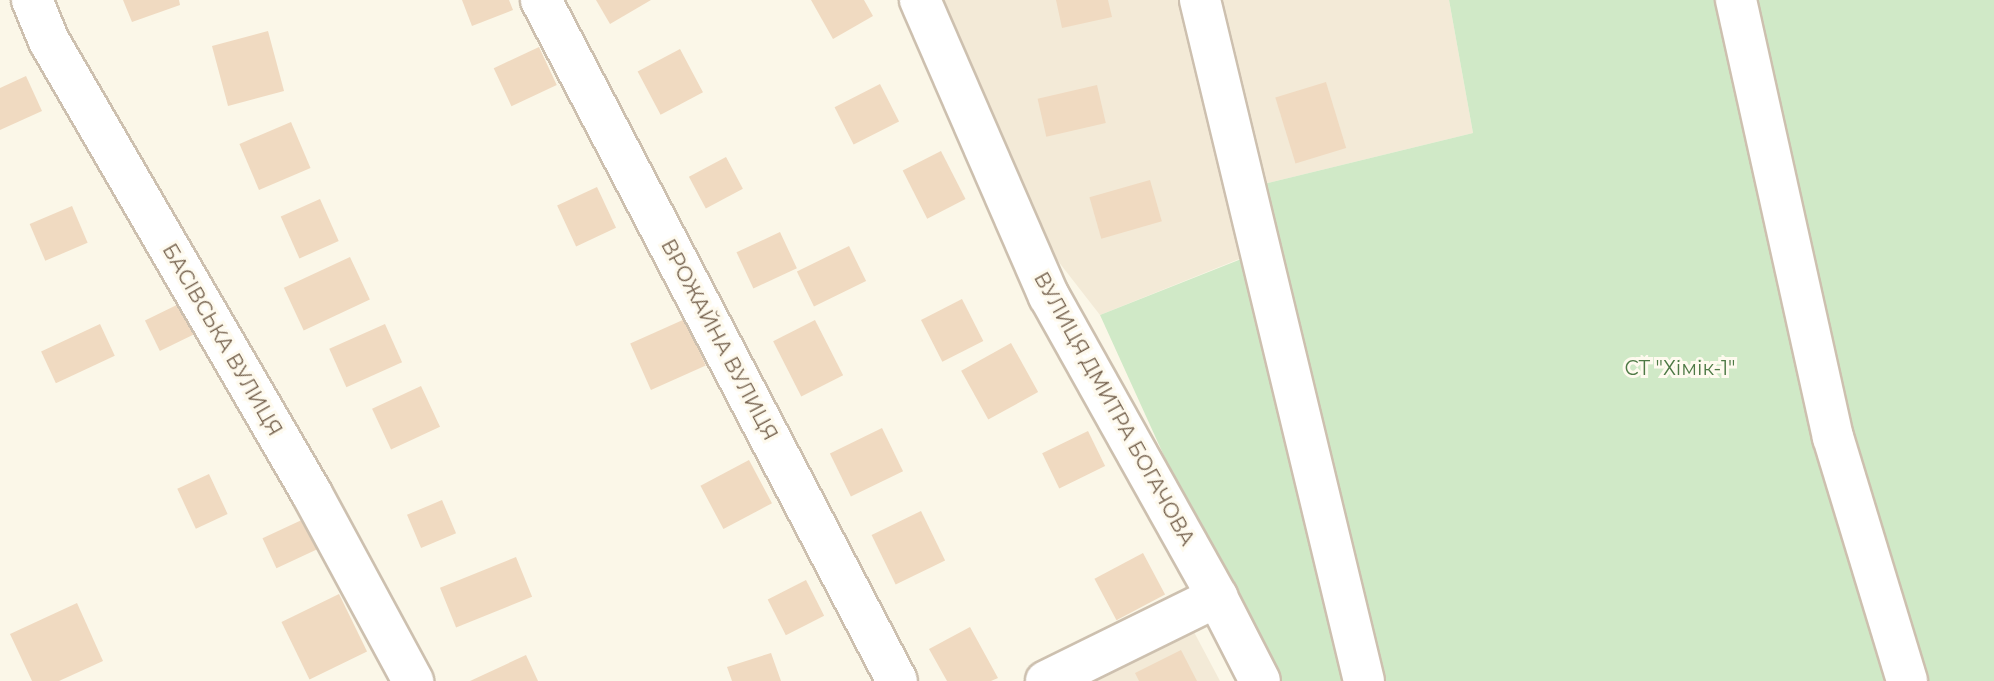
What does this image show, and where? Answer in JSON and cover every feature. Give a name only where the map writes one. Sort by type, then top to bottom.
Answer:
[{"type":"street","name":"БАСІВСЬКА ВУЛИЦЯ","points":[[32,0],[49,41],[312,494],[413,681]]},
{"type":"street","name":"ВРОЖАЙНА ВУЛИЦЯ","points":[[541,0],[897,681]]},
{"type":"street","name":"ВУЛИЦЯ ДМИТРА БОГАЧОВА","points":[[920,0],[1049,296],[1217,597],[1260,681]]},
{"type":"street","points":[[1200,0],[1364,681]]},
{"type":"street","points":[[1736,0],[1833,437],[1907,681]]},
{"type":"street","points":[[1046,681],[1217,597]]},
{"type":"shaded area","points":[[943,0],[1449,0],[1473,133],[1251,187],[1264,249],[1100,315],[1051,252]]},
{"type":"shaded area","points":[[1194,632],[1220,681],[1090,681]]},
{"type":"green space","name":"СТ \"Хімік-1\"","points":[[1449,0],[1994,0],[1994,681],[1272,681],[1220,579],[1100,315],[1264,250],[1251,187],[1473,133]]},
{"type":"building","points":[[123,0],[179,0],[180,5],[132,22]]},
{"type":"building","points":[[462,0],[509,0],[513,10],[472,26]]},
{"type":"building","points":[[596,0],[651,0],[610,24]]},
{"type":"building","points":[[811,0],[864,0],[873,16],[833,39]]},
{"type":"building","points":[[1056,0],[1108,0],[1112,17],[1062,28]]},
{"type":"building","points":[[268,31],[284,91],[228,106],[212,46]]},
{"type":"building","points":[[539,47],[557,85],[511,106],[494,68]]},
{"type":"building","points":[[680,49],[703,92],[661,115],[638,72]]},
{"type":"building","points":[[26,76],[42,111],[0,130],[0,88]]},
{"type":"building","points":[[1326,82],[1346,148],[1295,163],[1275,97]]},
{"type":"building","points":[[880,84],[899,121],[854,145],[835,107]]},
{"type":"building","points":[[1097,85],[1106,123],[1046,137],[1038,99]]},
{"type":"building","points":[[291,122],[311,168],[259,190],[239,144]]},
{"type":"building","points":[[941,151],[966,199],[927,219],[903,171]]},
{"type":"building","points":[[726,157],[743,189],[706,209],[689,177]]},
{"type":"building","points":[[1150,180],[1162,221],[1101,239],[1089,197]]},
{"type":"building","points":[[597,187],[616,228],[576,246],[557,206]]},
{"type":"building","points":[[320,199],[339,241],[299,259],[281,216]]},
{"type":"building","points":[[72,206],[88,243],[45,261],[30,224]]},
{"type":"building","points":[[780,232],[797,268],[753,289],[736,252]]},
{"type":"building","points":[[849,246],[866,281],[814,306],[797,271]]},
{"type":"building","points":[[350,257],[370,300],[304,330],[284,288]]},
{"type":"building","points":[[189,299],[204,330],[160,351],[145,320]]},
{"type":"building","points":[[962,299],[983,341],[942,362],[921,320]]},
{"type":"building","points":[[685,319],[706,366],[651,390],[630,343]]},
{"type":"building","points":[[815,320],[843,375],[801,397],[773,341]]},
{"type":"building","points":[[100,324],[115,356],[56,383],[41,351]]},
{"type":"building","points":[[385,324],[402,362],[346,387],[329,349]]},
{"type":"building","points":[[1011,343],[1038,392],[988,420],[961,371]]},
{"type":"building","points":[[421,386],[440,427],[391,450],[372,409]]},
{"type":"building","points":[[882,428],[903,471],[851,497],[830,453]]},
{"type":"building","points":[[1088,431],[1105,466],[1059,488],[1042,453]]},
{"type":"building","points":[[749,460],[772,503],[723,529],[700,486]]},
{"type":"building","points":[[209,474],[228,514],[196,529],[177,489]]},
{"type":"building","points":[[442,500],[456,533],[421,548],[407,515]]},
{"type":"building","points":[[921,511],[945,560],[896,585],[872,535]]},
{"type":"building","points":[[306,518],[320,548],[276,568],[262,538]]},
{"type":"building","points":[[1143,553],[1165,594],[1117,620],[1094,579]]},
{"type":"building","points":[[516,557],[532,597],[456,628],[440,588]]},
{"type":"building","points":[[806,580],[824,616],[786,635],[768,600]]},
{"type":"building","points":[[339,594],[367,652],[310,680],[281,622]]},
{"type":"building","points":[[77,603],[103,661],[59,681],[32,681],[10,634]]},
{"type":"building","points":[[970,627],[998,678],[991,681],[947,681],[929,649]]},
{"type":"building","points":[[1181,650],[1197,681],[1139,681],[1135,673]]},
{"type":"building","points":[[771,653],[781,681],[732,681],[727,667]]},
{"type":"building","points":[[526,655],[538,681],[470,681]]}]
